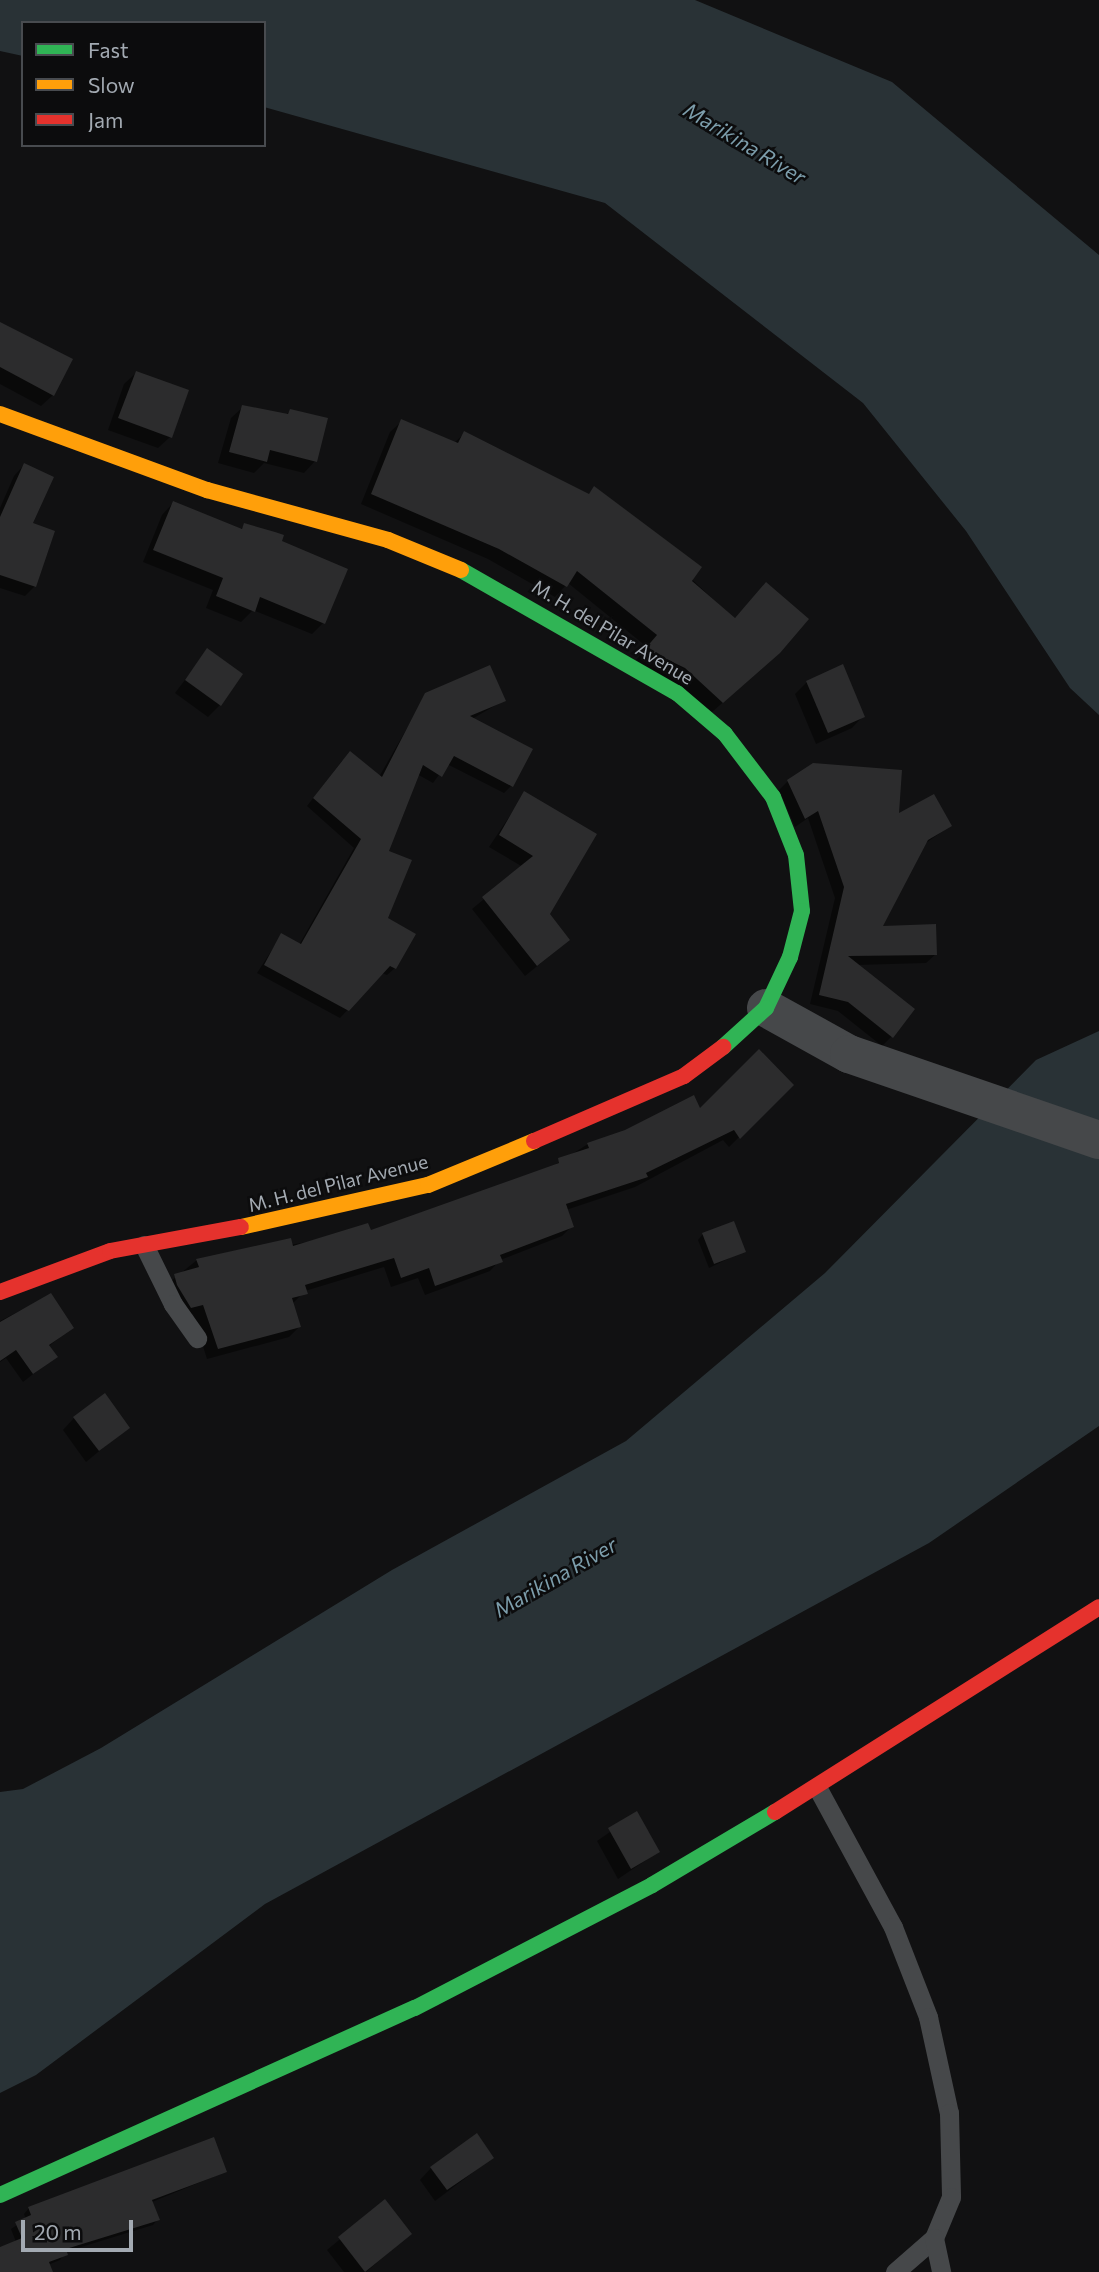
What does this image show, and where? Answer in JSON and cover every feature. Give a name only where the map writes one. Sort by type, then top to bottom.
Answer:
[{"type":"street","name":"M. H. del Pilar Avenue","points":[[0,414],[207,490],[388,540],[484,579],[677,693],[725,734],[773,797],[796,855],[802,911],[790,957],[766,1008],[729,1044],[684,1076],[428,1185],[243,1228],[144,1245],[42,1273],[0,1292]]},
{"type":"street","points":[[766,1008],[817,1038],[882,1066],[1099,1140]]},
{"type":"street","points":[[0,2195],[415,2008],[652,1885],[817,1787],[1099,1607]]},
{"type":"lane","points":[[144,1245],[169,1298],[197,1338]]},
{"type":"lane","points":[[817,1787],[892,1927],[928,2017],[949,2113],[951,2196],[934,2238],[895,2272]]},
{"type":"lane","points":[[934,2238],[941,2272]]},
{"type":"water","name":"Marikina River","points":[[0,0],[695,0],[892,82],[1099,255],[1099,715],[1070,688],[966,531],[863,403],[605,203],[266,108],[266,21],[21,21],[21,56],[0,51]]},
{"type":"water","name":"Marikina River","points":[[1099,1031],[1099,1426],[929,1543],[265,1904],[36,2075],[0,2093],[0,1792],[23,1789],[101,1748],[392,1570],[626,1441],[825,1273],[1036,1060]]},
{"type":"building","points":[[0,322],[73,359],[54,396],[0,367]]},
{"type":"building","points":[[136,371],[189,390],[172,438],[118,418]]},
{"type":"building","points":[[242,405],[288,414],[290,409],[328,418],[317,462],[270,450],[267,462],[229,452]]},
{"type":"building","points":[[401,419],[458,443],[464,431],[589,494],[594,486],[702,567],[692,581],[735,618],[766,582],[809,619],[780,653],[723,703],[685,668],[645,649],[657,635],[577,571],[567,587],[499,549],[371,494]]},
{"type":"building","points":[[24,463],[54,477],[33,523],[55,531],[36,587],[0,575],[0,517]]},
{"type":"building","points":[[173,501],[242,529],[244,523],[284,535],[282,541],[348,569],[325,624],[260,597],[255,612],[216,596],[223,578],[153,550]]},
{"type":"building","points":[[207,648],[243,674],[221,706],[185,680]]},
{"type":"building","points":[[843,664],[865,717],[828,733],[806,681]]},
{"type":"building","points":[[490,665],[506,701],[470,716],[533,749],[513,787],[454,756],[442,777],[423,765],[389,851],[412,860],[388,918],[416,934],[396,969],[390,966],[349,1011],[264,965],[281,933],[301,944],[361,839],[313,798],[350,751],[382,777],[425,693]]},
{"type":"building","points":[[813,763],[902,770],[899,813],[934,794],[952,826],[928,840],[883,926],[936,924],[937,955],[848,956],[915,1009],[893,1038],[848,1002],[819,995],[844,887],[818,811],[805,819],[787,780]]},
{"type":"building","points":[[524,791],[597,834],[550,914],[570,940],[537,966],[482,897],[533,856],[499,835]]},
{"type":"building","points":[[759,1049],[794,1085],[740,1139],[734,1130],[646,1173],[648,1177],[566,1204],[574,1227],[500,1255],[503,1262],[435,1286],[429,1268],[401,1278],[394,1258],[305,1285],[308,1294],[292,1298],[301,1327],[218,1349],[203,1305],[191,1308],[177,1285],[174,1274],[199,1267],[196,1259],[291,1238],[293,1246],[368,1223],[371,1230],[559,1163],[558,1158],[589,1148],[587,1143],[625,1130],[694,1095],[700,1108]]},
{"type":"building","points":[[734,1221],[746,1252],[714,1264],[702,1233]]},
{"type":"building","points":[[51,1293],[74,1328],[49,1345],[58,1357],[33,1374],[16,1350],[0,1361],[0,1322]]},
{"type":"building","points":[[105,1393],[130,1428],[99,1451],[73,1417]]},
{"type":"building","points":[[637,1811],[660,1852],[631,1869],[608,1828]]},
{"type":"building","points":[[477,2133],[494,2158],[447,2190],[430,2167]]},
{"type":"building","points":[[214,2137],[227,2172],[152,2200],[160,2220],[66,2249],[68,2255],[49,2262],[53,2272],[0,2272],[0,2247],[22,2238],[15,2222],[31,2215],[28,2207]]},
{"type":"building","points":[[385,2199],[412,2234],[365,2272],[338,2237]]},
{"type":"traffic: fast","points":[[461,570],[677,693],[725,734],[773,797],[796,855],[802,911],[790,957],[766,1008],[723,1047]]},
{"type":"traffic: fast","points":[[0,2195],[415,2008],[652,1885],[775,1812]]},
{"type":"traffic: slow","points":[[0,414],[207,490],[388,540],[461,570]]},
{"type":"traffic: slow","points":[[241,1227],[428,1185],[534,1141]]},
{"type":"traffic: jam","points":[[534,1141],[684,1076],[723,1047]]},
{"type":"traffic: jam","points":[[0,1292],[110,1251],[241,1227]]},
{"type":"traffic: jam","points":[[775,1812],[1099,1607]]}]
